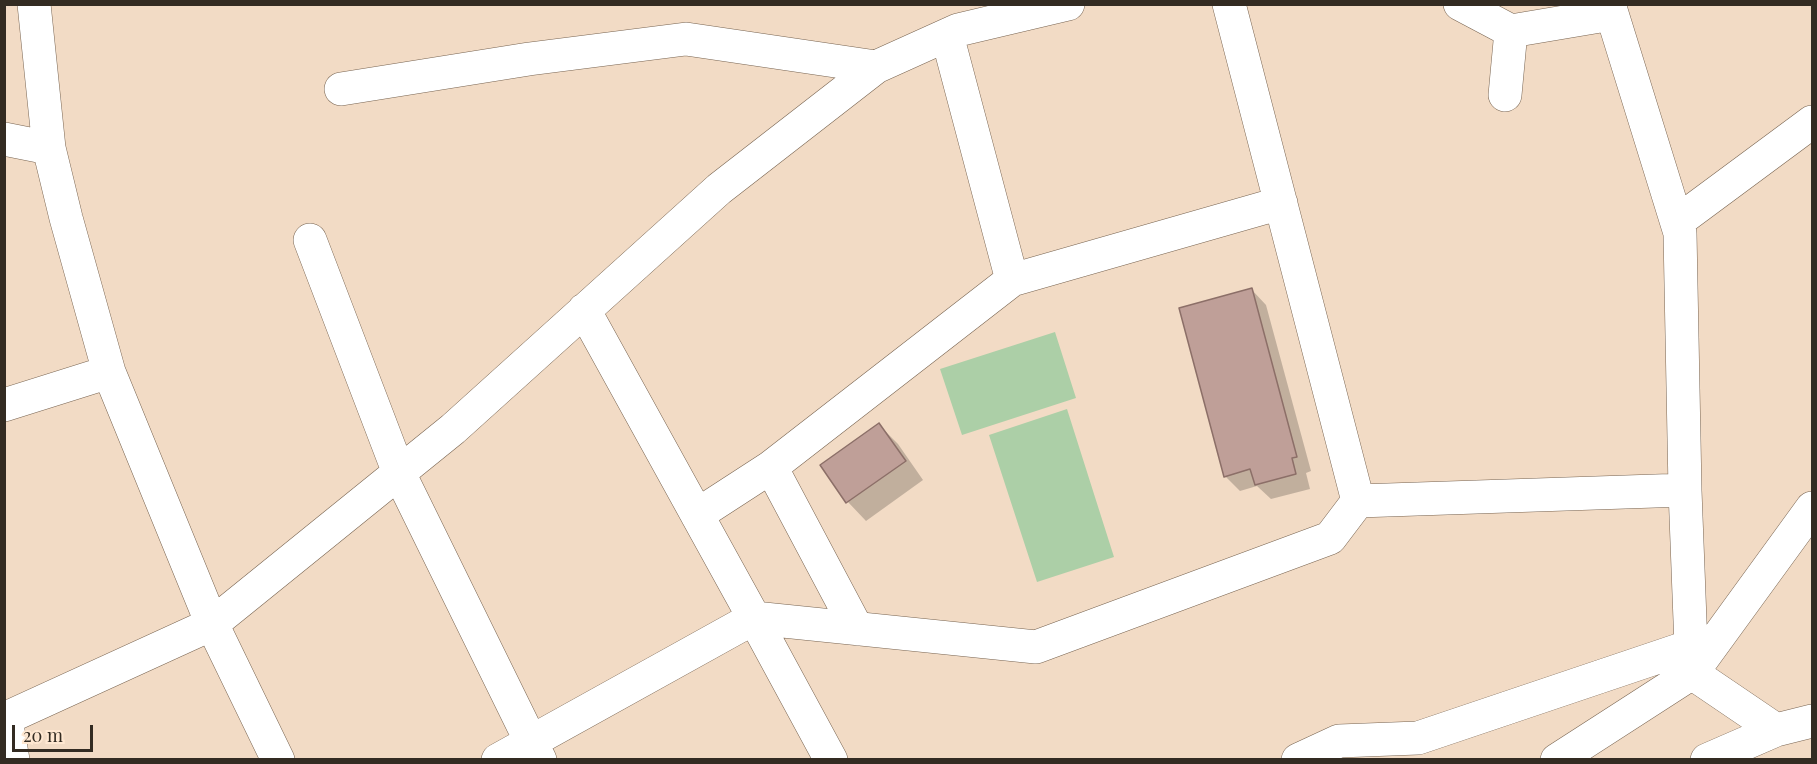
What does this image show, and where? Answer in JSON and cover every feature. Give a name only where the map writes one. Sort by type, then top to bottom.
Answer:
[{"type":"street","points":[[34,4],[48,148],[108,372],[212,624],[278,759]]},
{"type":"street","points":[[13,759],[5,719],[212,624],[453,429],[719,189],[876,67],[958,30],[1068,4]]},
{"type":"street","points":[[1229,4],[1358,501]]},
{"type":"street","points":[[1460,4],[1511,31],[1610,9],[1680,233],[1691,660],[1776,730]]},
{"type":"street","points":[[1504,95],[1511,31]]},
{"type":"street","points":[[947,35],[1012,280]]},
{"type":"street","points":[[341,89],[529,58],[686,39],[876,67]]},
{"type":"street","points":[[1677,222],[1812,122]]},
{"type":"street","points":[[4,139],[48,148]]},
{"type":"street","points":[[697,515],[771,467],[1012,280],[1281,203]]},
{"type":"street","points":[[310,240],[399,473],[536,750]]},
{"type":"street","points":[[584,310],[831,759]]},
{"type":"street","points":[[4,405],[108,372]]},
{"type":"street","points":[[771,467],[857,628]]},
{"type":"street","points":[[1358,501],[1685,490]]},
{"type":"street","points":[[498,759],[536,750],[754,618],[1036,647],[1330,538],[1358,501]]},
{"type":"street","points":[[1557,759],[1691,660],[1812,508]]},
{"type":"street","points":[[1298,759],[1339,741],[1418,738],[1691,660]]},
{"type":"street","points":[[1707,759],[1776,730],[1812,721]]},
{"type":"green space","points":[[1055,332],[1076,398],[962,435],[940,369]]},
{"type":"green space","points":[[1067,409],[1114,557],[1037,582],[989,435]]},
{"type":"building","points":[[1252,288],[1297,457],[1292,458],[1296,474],[1255,485],[1250,469],[1224,477],[1179,308]]},
{"type":"building","points":[[879,423],[906,461],[846,503],[820,465]]}]
